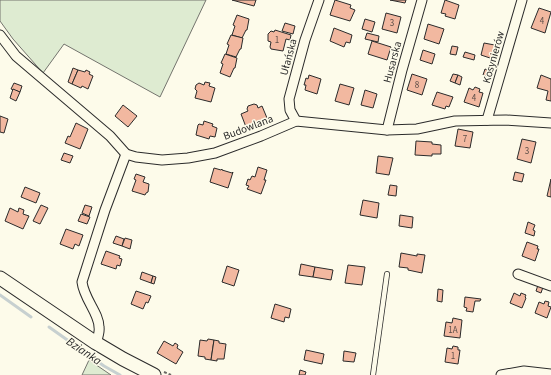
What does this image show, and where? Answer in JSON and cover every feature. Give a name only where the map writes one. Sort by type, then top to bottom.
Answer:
[{"type":"street","name":"Ułańska","points":[[296,121],[290,110],[289,99],[305,40],[319,0]]},
{"type":"street","name":"Husarska","points":[[387,130],[422,0]]},
{"type":"street","name":"Kosynierów","points":[[487,120],[522,0]]},
{"type":"street","points":[[0,35],[16,56],[110,136],[126,154],[105,210],[82,282],[83,291],[99,321],[99,334],[96,342]]},
{"type":"street","name":"Budowlana","points":[[126,154],[136,157],[162,160],[188,158],[215,153],[296,121],[387,130],[417,129],[455,121],[487,120],[551,123]]},
{"type":"street","points":[[518,274],[551,286]]},
{"type":"street","points":[[0,278],[96,342],[123,359],[154,375]]},
{"type":"street","points":[[504,374],[524,371],[551,374]]},
{"type":"lane","points":[[373,375],[387,274]]},
{"type":"green space","points":[[0,0],[206,0],[160,97],[64,44],[43,73],[13,39],[0,21]]},
{"type":"green space","points":[[89,360],[111,375],[82,375]]},
{"type":"building","points":[[232,0],[256,0],[254,6]]},
{"type":"building","points":[[335,0],[351,5],[350,8],[355,10],[350,21],[330,15]]},
{"type":"building","points":[[390,0],[406,0],[405,3]]},
{"type":"building","points":[[445,0],[459,5],[455,19],[441,13]]},
{"type":"building","points":[[539,8],[551,12],[545,33],[531,28]]},
{"type":"building","points":[[386,13],[401,17],[397,33],[382,29]]},
{"type":"building","points":[[237,15],[249,19],[247,30],[242,38],[232,35],[235,26],[233,25]]},
{"type":"building","points":[[365,19],[375,22],[372,32],[362,29]]},
{"type":"building","points":[[285,23],[295,26],[293,34],[282,31]]},
{"type":"building","points":[[428,24],[444,29],[439,44],[424,39]]},
{"type":"building","points":[[334,28],[352,35],[350,43],[346,42],[344,47],[330,41]]},
{"type":"building","points":[[275,30],[291,35],[290,40],[286,39],[283,51],[271,49],[270,47],[271,42],[268,41],[268,34],[271,31],[274,32]]},
{"type":"building","points":[[367,33],[379,36],[378,42],[365,39]]},
{"type":"building","points":[[231,35],[243,38],[241,49],[236,57],[226,54],[229,45],[227,44]]},
{"type":"building","points":[[372,41],[391,47],[387,60],[368,54]]},
{"type":"building","points":[[484,43],[500,46],[497,55],[494,54],[493,59],[481,55]]},
{"type":"building","points":[[452,46],[458,47],[456,55],[450,54]]},
{"type":"building","points":[[423,50],[435,54],[432,64],[420,60]]},
{"type":"building","points":[[465,52],[475,55],[474,60],[463,57]]},
{"type":"building","points":[[225,54],[237,58],[235,68],[230,77],[220,73],[223,64],[221,63]]},
{"type":"building","points":[[73,68],[78,70],[72,84],[68,82]]},
{"type":"building","points":[[485,69],[492,72],[490,77],[483,75]]},
{"type":"building","points":[[78,70],[85,72],[86,70],[93,76],[88,89],[72,84]]},
{"type":"building","points":[[412,74],[427,79],[422,95],[407,90]]},
{"type":"building","points":[[453,74],[458,75],[455,83],[450,81]]},
{"type":"building","points":[[309,75],[321,79],[317,94],[305,90],[306,85],[304,85],[306,78],[308,79]]},
{"type":"building","points":[[458,75],[462,77],[460,85],[455,83]]},
{"type":"building","points":[[541,75],[551,79],[551,101],[546,100],[548,91],[537,88]]},
{"type":"building","points":[[205,82],[210,83],[209,86],[215,88],[211,102],[195,98],[197,91],[195,89],[196,85],[199,83],[204,85]]},
{"type":"building","points":[[14,83],[22,86],[20,92],[11,89]]},
{"type":"building","points":[[340,84],[354,88],[349,105],[335,101]]},
{"type":"building","points":[[475,87],[480,89],[479,92],[483,93],[479,107],[464,102],[469,88],[473,90]]},
{"type":"building","points":[[13,89],[20,92],[16,101],[10,98]]},
{"type":"building","points":[[365,90],[377,94],[373,108],[361,105]]},
{"type":"building","points":[[437,92],[453,97],[449,107],[446,106],[445,109],[432,105]]},
{"type":"building","points":[[254,104],[257,105],[258,108],[262,106],[267,118],[259,122],[259,124],[254,126],[253,124],[246,127],[241,114],[248,111],[248,106]]},
{"type":"building","points":[[123,105],[137,116],[128,127],[115,116]]},
{"type":"building","points":[[0,116],[8,119],[4,133],[0,132]]},
{"type":"building","points":[[204,121],[213,124],[212,126],[217,128],[215,137],[210,136],[209,139],[196,135],[198,125],[203,125]]},
{"type":"building","points":[[76,123],[88,129],[80,149],[65,143],[68,136],[70,137]]},
{"type":"building","points":[[458,129],[473,132],[470,148],[455,146]]},
{"type":"building","points":[[522,139],[536,142],[531,163],[517,159]]},
{"type":"building","points":[[416,141],[432,142],[432,144],[441,145],[441,154],[432,154],[432,156],[415,155]]},
{"type":"building","points":[[64,153],[73,156],[70,163],[61,160]]},
{"type":"building","points":[[378,156],[393,158],[389,175],[376,173]]},
{"type":"building","points":[[258,167],[267,170],[264,180],[266,180],[261,194],[247,189],[249,186],[246,185],[248,179],[250,180],[252,176],[255,177]]},
{"type":"building","points":[[214,168],[233,172],[228,188],[210,182]]},
{"type":"building","points":[[515,172],[524,174],[522,182],[513,180]]},
{"type":"building","points":[[136,174],[145,177],[143,182],[149,184],[148,192],[145,195],[132,191],[136,180],[134,179]]},
{"type":"building","points":[[551,179],[551,197],[547,196]]},
{"type":"building","points":[[390,185],[397,186],[396,196],[388,195]]},
{"type":"building","points":[[25,187],[40,193],[36,203],[21,197]]},
{"type":"building","points":[[363,200],[379,203],[377,218],[360,215]]},
{"type":"building","points":[[41,205],[48,208],[40,224],[33,221]]},
{"type":"building","points":[[85,205],[92,207],[89,216],[82,213]]},
{"type":"building","points":[[10,208],[18,212],[19,208],[24,210],[23,214],[29,216],[23,229],[5,221]]},
{"type":"building","points":[[81,214],[90,217],[87,224],[78,221]]},
{"type":"building","points":[[400,215],[413,217],[412,228],[399,226]]},
{"type":"building","points":[[528,222],[535,225],[533,230],[535,231],[534,236],[525,233]]},
{"type":"building","points":[[66,229],[83,235],[79,246],[75,244],[73,249],[60,244]]},
{"type":"building","points":[[116,236],[124,239],[122,246],[113,243]]},
{"type":"building","points":[[125,238],[132,240],[130,249],[122,246]]},
{"type":"building","points":[[527,242],[538,246],[537,249],[539,249],[535,261],[522,256]]},
{"type":"building","points":[[106,251],[120,256],[119,258],[122,259],[120,266],[117,265],[116,269],[101,264]]},
{"type":"building","points":[[401,253],[417,256],[417,254],[425,255],[422,273],[408,270],[408,268],[399,267]]},
{"type":"building","points":[[301,264],[315,267],[313,277],[299,275]]},
{"type":"building","points":[[348,265],[365,267],[362,285],[345,283]]},
{"type":"building","points":[[227,266],[239,270],[234,286],[222,282]]},
{"type":"building","points":[[315,267],[333,270],[331,280],[313,277]]},
{"type":"building","points":[[142,272],[153,276],[151,283],[140,279]]},
{"type":"building","points":[[153,276],[156,277],[154,284],[151,283]]},
{"type":"building","points":[[538,285],[543,287],[541,293],[536,291]]},
{"type":"building","points":[[438,289],[443,290],[442,302],[437,301]]},
{"type":"building","points":[[136,291],[151,296],[143,309],[131,304]]},
{"type":"building","points":[[514,293],[520,296],[521,293],[526,295],[522,308],[510,303]]},
{"type":"building","points":[[465,297],[481,299],[480,301],[475,301],[473,312],[466,311],[467,308],[464,307]]},
{"type":"building","points":[[545,301],[549,302],[548,306],[551,307],[547,318],[535,313],[539,302],[544,304]]},
{"type":"building","points":[[275,304],[291,309],[289,318],[285,317],[284,322],[271,318]]},
{"type":"building","points":[[453,318],[462,320],[460,338],[444,336],[446,322],[452,323]]},
{"type":"building","points":[[208,339],[214,340],[211,360],[198,356],[200,340],[207,341]]},
{"type":"building","points":[[214,340],[219,341],[219,343],[226,344],[224,359],[217,359],[217,361],[211,360]]},
{"type":"building","points":[[164,341],[173,346],[175,343],[178,345],[177,348],[183,352],[176,364],[157,353]]},
{"type":"building","points":[[453,346],[458,347],[458,350],[460,350],[458,364],[445,362],[447,348],[452,349]]},
{"type":"building","points":[[306,350],[324,354],[322,364],[304,360]]},
{"type":"building","points":[[344,351],[356,353],[354,362],[343,361]]},
{"type":"building","points":[[300,370],[306,372],[305,375],[299,375]]},
{"type":"waterway","name":"Bzianka","points":[[0,295],[31,317]]},
{"type":"waterway","name":"Bzianka","points":[[49,327],[104,366],[120,375]]}]
